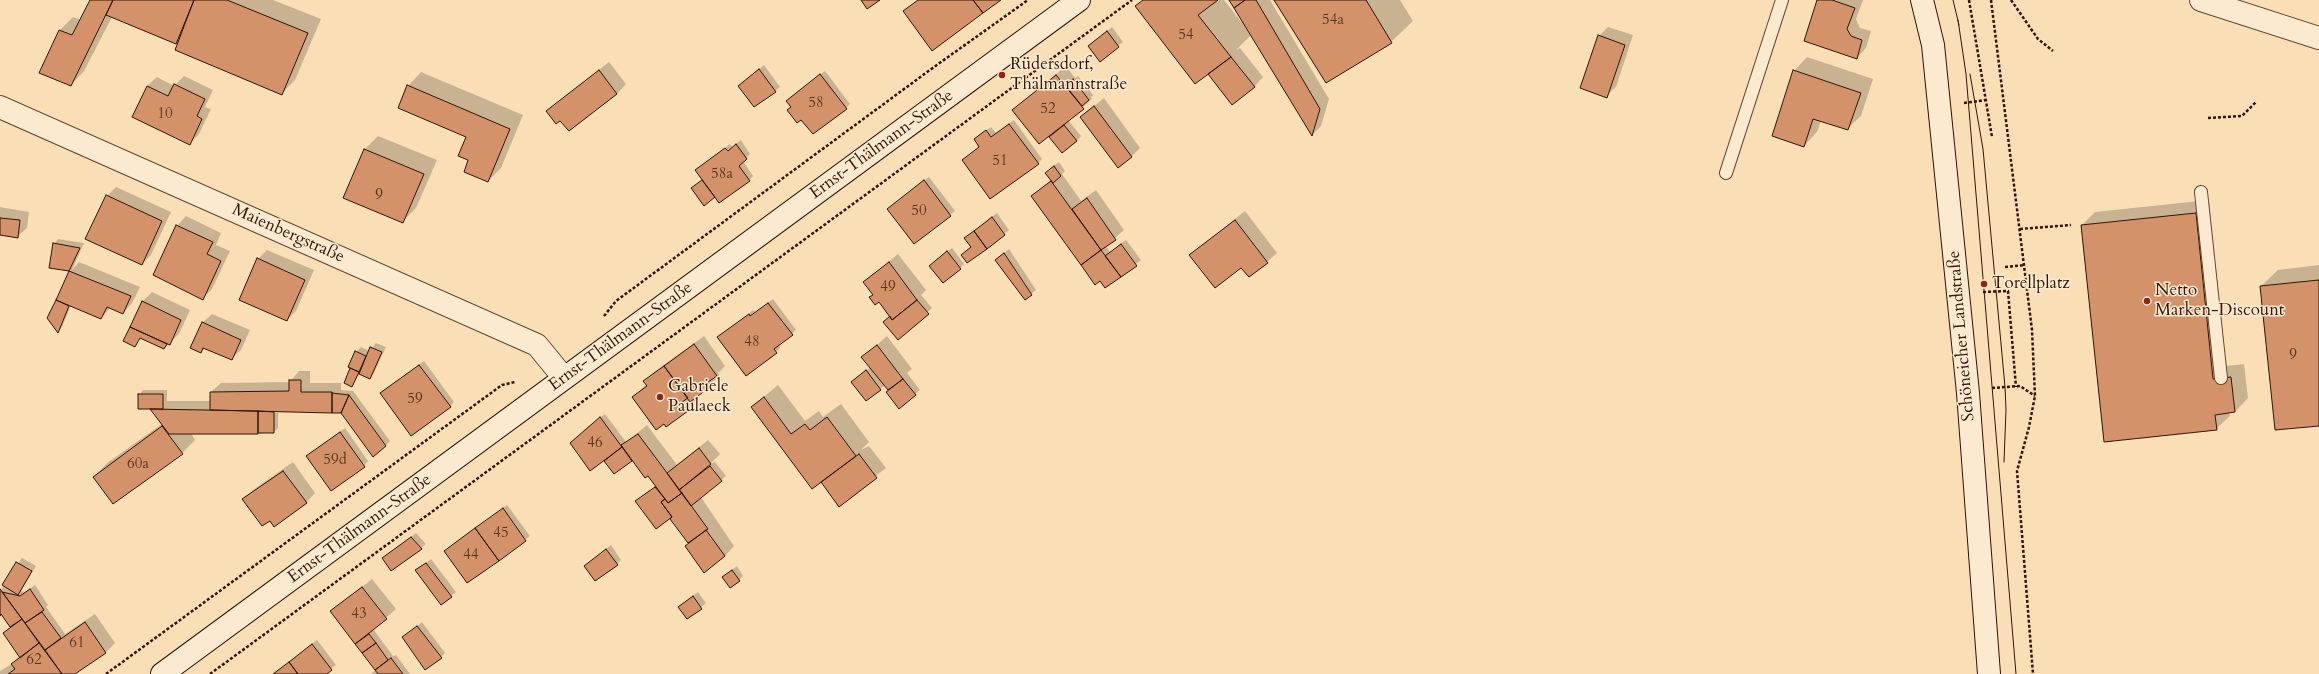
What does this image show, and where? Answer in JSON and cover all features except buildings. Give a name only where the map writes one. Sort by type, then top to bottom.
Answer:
[{"type":"main road","name":"Ernst-Thälmann-Straße","points":[[162,674],[558,370],[1079,0]]},
{"type":"main road","name":"Schöneicher Landstraße","points":[[1922,0],[1933,45],[1968,393],[1989,674]]},
{"type":"main road","points":[[2200,0],[2319,38]]},
{"type":"main road","name":"Maienbergstraße","points":[[0,107],[537,345],[558,370]]},
{"type":"lane","points":[[1726,173],[1782,0]]},
{"type":"lane","points":[[2202,192],[2222,378]]},
{"type":"path","points":[[603,317],[616,301],[934,67],[1028,0]]},
{"type":"path","points":[[210,674],[1132,0]]},
{"type":"path","points":[[1969,0],[1992,137]]},
{"type":"path","points":[[1991,0],[2032,330],[2035,396],[2029,427],[2017,471],[2033,674]]},
{"type":"path","points":[[2011,0],[2038,38],[2053,51]]},
{"type":"path","points":[[1960,104],[1986,100]]},
{"type":"path","points":[[2208,118],[2242,116],[2256,102]]},
{"type":"path","points":[[2020,229],[2071,225]]},
{"type":"path","points":[[2005,267],[2025,265]]},
{"type":"path","points":[[1980,292],[2008,291],[2016,387],[2020,386],[2035,396]]},
{"type":"path","points":[[106,674],[502,385],[522,382],[558,370]]},
{"type":"tram line","points":[[1953,0],[1959,25]]},
{"type":"tram line","points":[[1958,20],[1966,74],[2016,674]]},
{"type":"tram line","points":[[1970,74],[1983,149],[2005,387],[2006,410],[2004,462]]},
{"type":"place","name":"Rüdersdorf, Thälmannstraße","points":[[1002,75]]},
{"type":"place","name":"Torellplatz","points":[[1984,284]]},
{"type":"place","name":"Netto Marken-Discount","points":[[2147,301]]},
{"type":"place","name":"Gabriele Paulaeck","points":[[660,397]]}]
